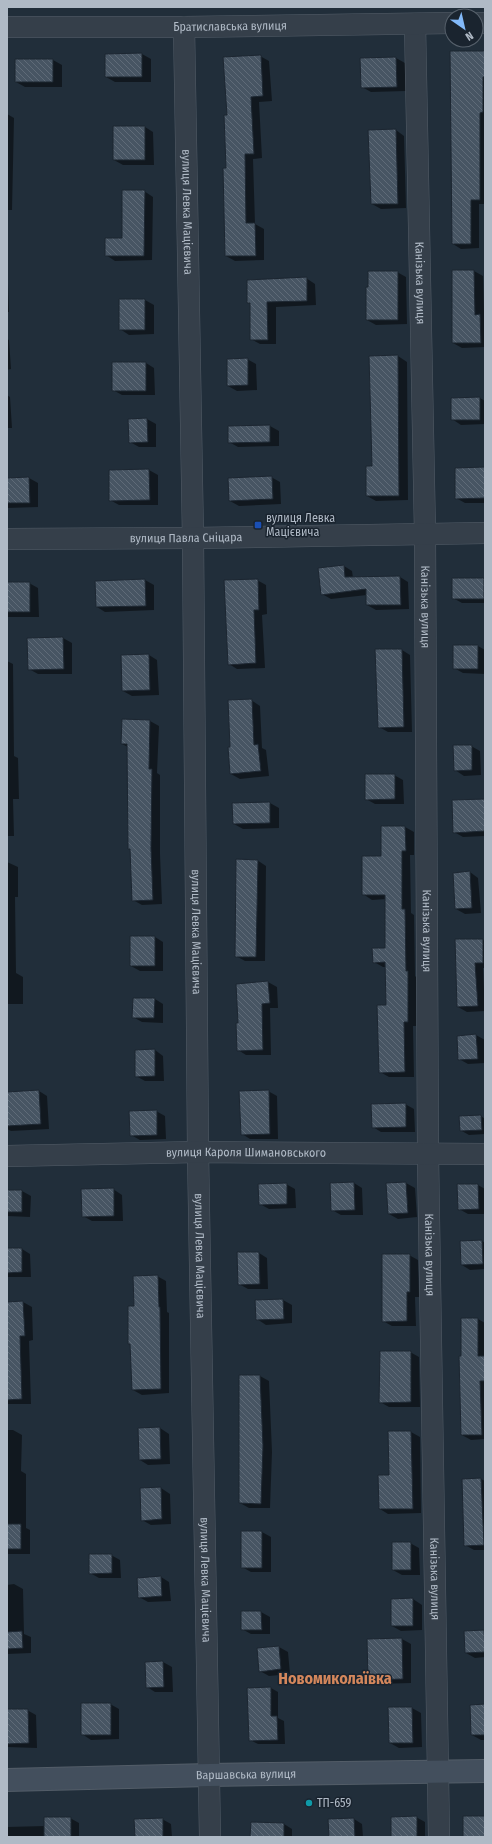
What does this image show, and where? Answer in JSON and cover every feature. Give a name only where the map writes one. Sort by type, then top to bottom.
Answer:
[{"type":"street","name":"Братиславська вулиця","points":[[7,27],[184,27],[444,23]]},
{"type":"street","name":"Канізька вулиця","points":[[415,24],[426,533],[428,1155],[438,1837]]},
{"type":"street","name":"вулиця Левка Мацієвича","points":[[184,27],[193,538],[198,1152],[210,1837]]},
{"type":"street","name":"вулиця Павла Сніцара","points":[[7,539],[193,538],[485,532]]},
{"type":"street","name":"вулиця Кароля Шимановського","points":[[7,1156],[198,1152],[428,1155],[485,1154]]},
{"type":"street","name":"Варшавська вулиця","points":[[7,1780],[485,1771]]},
{"type":"building","points":[[450,51],[485,51],[483,112],[480,113],[480,200],[471,200],[471,244],[452,244]]},
{"type":"building","points":[[142,53],[142,77],[105,77],[105,54]]},
{"type":"building","points":[[261,55],[263,96],[251,97],[254,154],[245,154],[246,223],[255,223],[256,256],[225,256],[223,168],[226,168],[224,115],[227,115],[223,57]]},
{"type":"building","points":[[396,57],[397,87],[361,88],[360,58]]},
{"type":"building","points":[[15,59],[53,59],[53,82],[15,82]]},
{"type":"building","points":[[113,126],[145,126],[145,160],[113,160]]},
{"type":"building","points":[[396,129],[398,204],[371,204],[368,130]]},
{"type":"building","points":[[122,190],[145,190],[144,256],[105,256],[105,238],[122,238]]},
{"type":"building","points":[[452,270],[474,270],[475,315],[480,314],[481,343],[452,343]]},
{"type":"building","points":[[368,271],[398,271],[398,320],[366,320],[366,287],[368,287]]},
{"type":"building","points":[[307,277],[307,301],[267,302],[268,340],[250,340],[250,303],[247,303],[247,280]]},
{"type":"building","points":[[119,299],[145,299],[145,330],[119,330]]},
{"type":"building","points":[[398,355],[399,496],[366,496],[366,466],[372,466],[369,356]]},
{"type":"building","points":[[248,358],[248,385],[227,386],[227,359]]},
{"type":"building","points":[[112,362],[146,362],[146,391],[112,391]]},
{"type":"building","points":[[480,397],[480,420],[451,420],[451,398]]},
{"type":"building","points":[[147,418],[148,442],[129,443],[128,419]]},
{"type":"building","points":[[270,425],[270,442],[228,443],[228,426]]},
{"type":"building","points":[[485,467],[485,498],[455,499],[455,468]]},
{"type":"building","points":[[149,469],[150,500],[109,501],[109,470]]},
{"type":"building","points":[[272,476],[273,499],[229,501],[228,478]]},
{"type":"building","points":[[29,477],[30,503],[7,503],[7,478]]},
{"type":"building","points":[[344,565],[345,577],[400,576],[401,605],[366,605],[366,589],[321,595],[318,568]]},
{"type":"building","points":[[452,578],[484,578],[484,599],[452,599]]},
{"type":"building","points":[[145,579],[146,606],[96,607],[95,581]]},
{"type":"building","points":[[258,579],[259,610],[254,610],[256,663],[228,665],[224,580]]},
{"type":"building","points":[[7,582],[30,582],[30,612],[7,612]]},
{"type":"building","points":[[63,637],[64,669],[28,670],[27,638]]},
{"type":"building","points":[[453,645],[478,645],[478,669],[453,669]]},
{"type":"building","points":[[375,649],[402,649],[404,727],[378,728]]},
{"type":"building","points":[[149,654],[150,690],[122,691],[121,655]]},
{"type":"building","points":[[252,699],[254,745],[258,744],[261,771],[230,774],[228,747],[230,747],[228,700]]},
{"type":"building","points":[[122,719],[150,720],[149,769],[152,769],[151,848],[153,900],[132,901],[130,849],[128,849],[127,744],[121,744]]},
{"type":"building","points":[[453,745],[472,745],[472,770],[454,771]]},
{"type":"building","points":[[365,774],[395,774],[395,799],[365,800]]},
{"type":"building","points":[[485,799],[485,831],[453,833],[452,800]]},
{"type":"building","points":[[270,802],[270,823],[233,824],[232,803]]},
{"type":"building","points":[[381,826],[405,826],[406,851],[402,851],[402,909],[405,909],[406,971],[408,971],[408,1022],[404,1022],[405,1072],[379,1073],[377,1005],[386,1005],[385,962],[373,963],[372,948],[385,948],[385,895],[362,895],[362,856],[381,856]]},
{"type":"building","points":[[236,859],[258,860],[256,957],[235,957]]},
{"type":"building","points":[[470,871],[472,908],[455,909],[453,873]]},
{"type":"building","points":[[130,936],[155,936],[155,966],[130,966]]},
{"type":"building","points":[[455,939],[483,939],[483,963],[475,963],[478,1006],[457,1007]]},
{"type":"building","points":[[268,981],[270,1003],[262,1004],[263,1050],[237,1051],[236,1023],[238,1023],[236,984]]},
{"type":"building","points":[[133,998],[155,998],[154,1018],[132,1018]]},
{"type":"building","points":[[476,1034],[478,1059],[458,1060],[457,1036]]},
{"type":"building","points":[[155,1049],[155,1076],[135,1077],[135,1050]]},
{"type":"building","points":[[39,1090],[41,1124],[7,1126],[7,1092]]},
{"type":"building","points":[[269,1090],[270,1134],[241,1135],[239,1091]]},
{"type":"building","points":[[406,1103],[406,1127],[372,1128],[371,1104]]},
{"type":"building","points":[[157,1110],[157,1135],[130,1136],[129,1111]]},
{"type":"building","points":[[481,1115],[482,1130],[460,1131],[459,1116]]},
{"type":"building","points":[[354,1182],[355,1210],[331,1211],[330,1183]]},
{"type":"building","points":[[406,1182],[408,1213],[388,1214],[386,1183]]},
{"type":"building","points":[[287,1183],[287,1204],[259,1205],[258,1184]]},
{"type":"building","points":[[457,1184],[478,1184],[479,1209],[458,1210]]},
{"type":"building","points":[[114,1188],[114,1216],[82,1217],[81,1189]]},
{"type":"building","points":[[7,1190],[22,1190],[22,1212],[7,1212]]},
{"type":"building","points":[[482,1240],[483,1264],[461,1265],[460,1241]]},
{"type":"building","points":[[7,1248],[22,1248],[22,1272],[7,1273]]},
{"type":"building","points":[[237,1252],[259,1252],[260,1284],[238,1285]]},
{"type":"building","points":[[382,1254],[410,1254],[410,1292],[407,1292],[407,1321],[382,1322]]},
{"type":"building","points":[[158,1275],[161,1389],[132,1390],[130,1344],[128,1344],[128,1306],[134,1306],[133,1276]]},
{"type":"building","points":[[283,1299],[284,1319],[256,1320],[255,1300]]},
{"type":"building","points":[[23,1301],[25,1336],[20,1336],[22,1399],[7,1400],[7,1302]]},
{"type":"building","points":[[461,1318],[478,1318],[478,1356],[485,1356],[485,1381],[480,1381],[482,1435],[461,1435],[459,1356],[461,1356]]},
{"type":"building","points":[[380,1351],[411,1351],[411,1402],[379,1403]]},
{"type":"building","points":[[239,1375],[260,1375],[263,1446],[261,1504],[239,1503]]},
{"type":"building","points":[[160,1427],[161,1459],[139,1460],[138,1428]]},
{"type":"building","points":[[388,1431],[411,1431],[413,1509],[379,1509],[378,1475],[389,1475]]},
{"type":"building","points":[[481,1478],[484,1545],[464,1546],[462,1479]]},
{"type":"building","points":[[161,1487],[162,1519],[141,1521],[140,1488]]},
{"type":"building","points":[[7,1524],[21,1524],[21,1549],[7,1549]]},
{"type":"building","points":[[241,1531],[262,1531],[262,1568],[241,1568]]},
{"type":"building","points":[[392,1542],[411,1542],[411,1570],[392,1570]]},
{"type":"building","points":[[89,1554],[112,1554],[112,1573],[89,1574]]},
{"type":"building","points":[[161,1576],[162,1596],[138,1598],[137,1578]]},
{"type":"building","points":[[413,1598],[413,1626],[391,1626],[391,1599]]},
{"type":"building","points":[[241,1611],[261,1611],[262,1630],[241,1630]]},
{"type":"building","points":[[484,1630],[485,1652],[465,1653],[464,1631]]},
{"type":"building","points":[[22,1631],[23,1648],[7,1649],[7,1632]]},
{"type":"building","points":[[402,1638],[403,1679],[368,1680],[367,1639]]},
{"type":"building","points":[[279,1646],[281,1669],[259,1672],[257,1648]]},
{"type":"building","points":[[163,1661],[164,1687],[146,1688],[145,1662]]},
{"type":"building","points":[[271,1687],[271,1716],[277,1716],[278,1740],[249,1741],[247,1688]]},
{"type":"building","points":[[81,1703],[111,1703],[111,1735],[81,1735]]},
{"type":"building","points":[[485,1704],[485,1735],[471,1735],[470,1705]]},
{"type":"building","points":[[388,1707],[412,1707],[413,1743],[389,1743]]},
{"type":"building","points":[[7,1709],[28,1709],[29,1743],[7,1744]]},
{"type":"building","points":[[417,1816],[417,1837],[391,1837],[391,1817]]},
{"type":"building","points":[[463,1816],[485,1816],[485,1837],[463,1837]]},
{"type":"building","points":[[44,1817],[71,1817],[71,1837],[44,1837]]},
{"type":"building","points":[[163,1818],[163,1837],[135,1837],[134,1819]]},
{"type":"building","points":[[354,1818],[355,1837],[329,1837],[328,1819]]},
{"type":"building","points":[[251,1822],[284,1823],[284,1837],[250,1837]]},
{"type":"place","name":"вулиця Левка Мацієвича","points":[[258,525]]},
{"type":"place","name":"ТП-659","points":[[309,1803]]},
{"type":"district","name":"Новомиколаївка","points":[[335,1678]]}]
